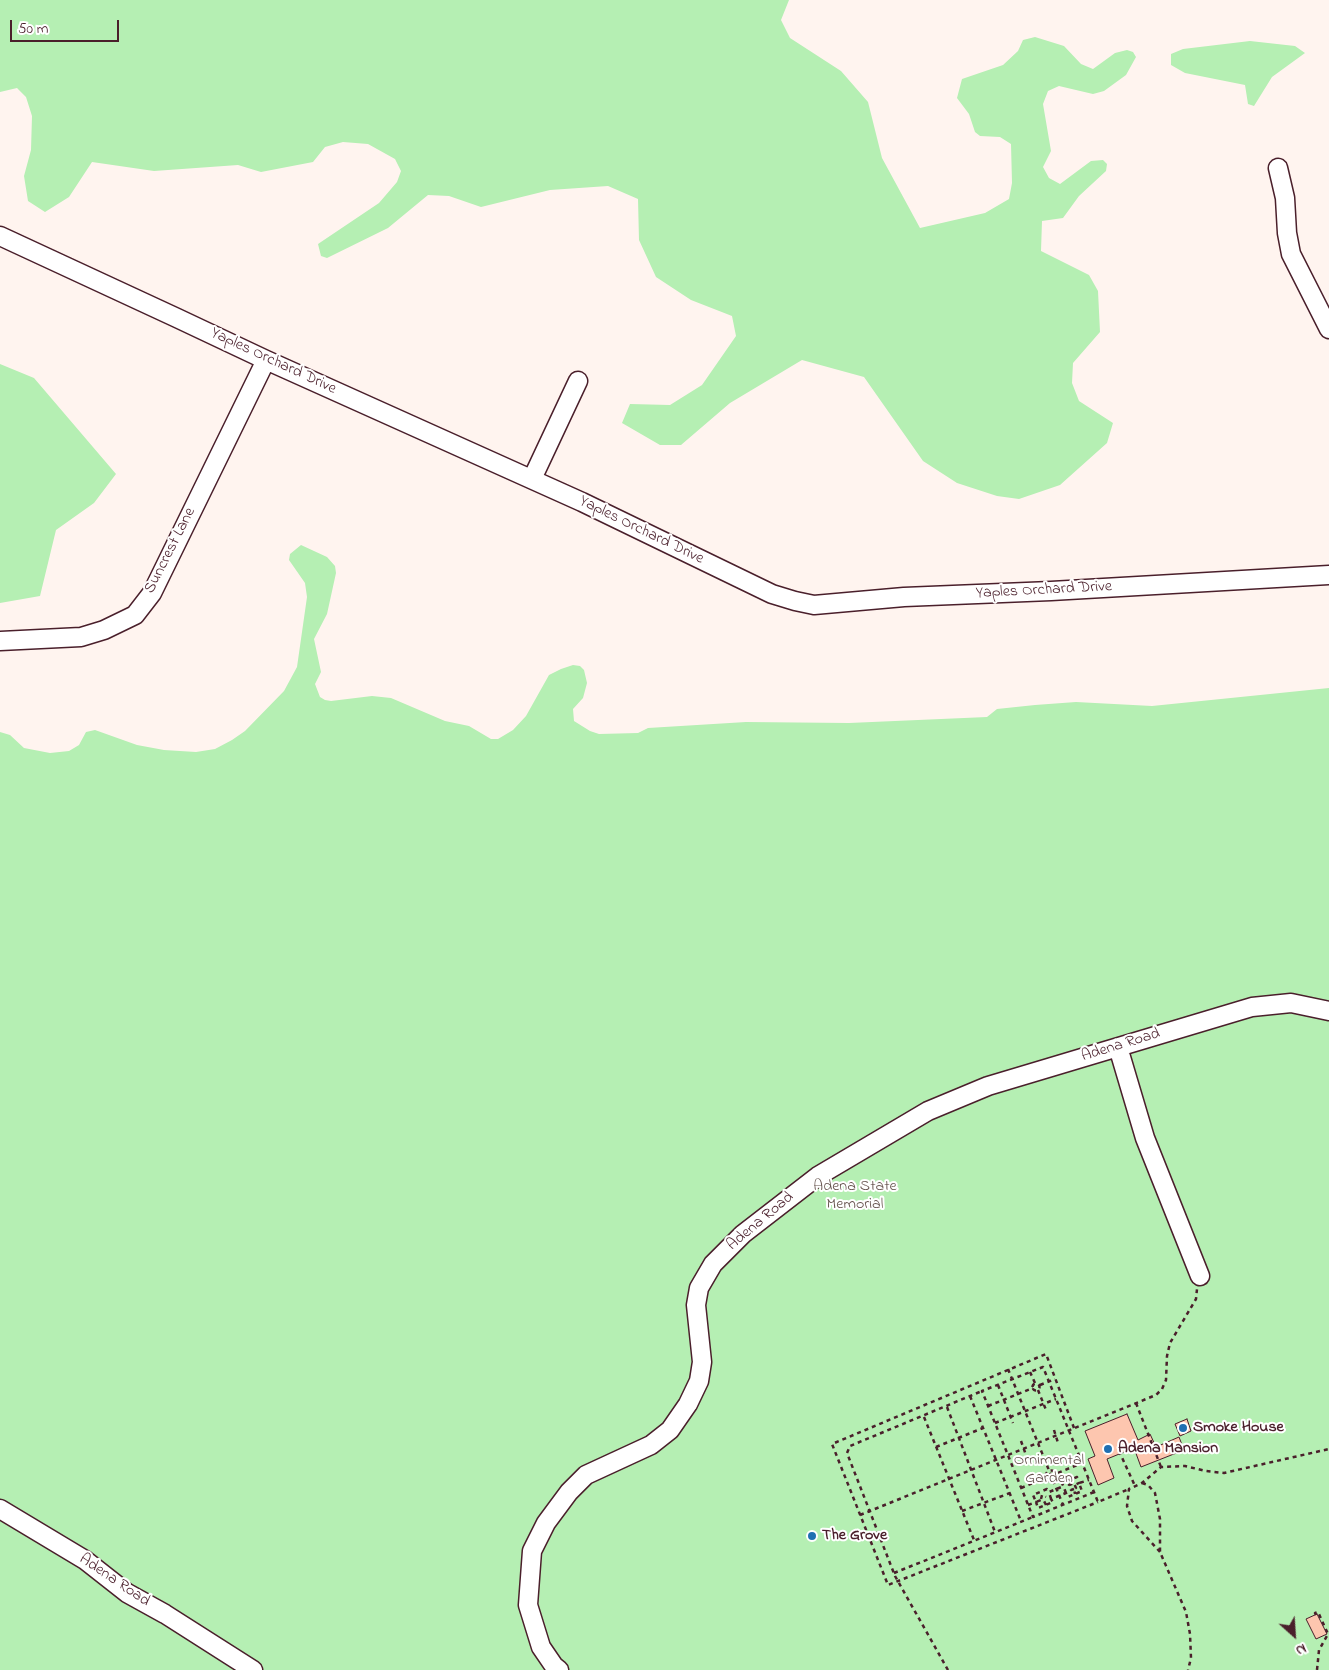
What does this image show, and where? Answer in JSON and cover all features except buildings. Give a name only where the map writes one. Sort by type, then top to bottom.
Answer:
[{"type":"street","points":[[1278,168],[1285,198],[1287,232],[1291,254],[1329,329]]},
{"type":"street","name":"Yaples Orchard Drive","points":[[0,236],[266,360],[582,502],[772,594],[814,605],[904,597],[1329,576]]},
{"type":"street","name":"Suncrest Lane","points":[[0,640],[81,637],[104,630],[135,615],[152,592],[266,360]]},
{"type":"street","points":[[532,480],[578,380]]},
{"type":"street","name":"Adena Road","points":[[559,1670],[540,1647],[528,1605],[528,1581],[532,1551],[546,1523],[569,1492],[586,1475],[651,1445],[670,1430],[688,1404],[699,1381],[702,1362],[696,1305],[699,1288],[713,1264],[743,1234],[818,1176],[928,1111],[988,1086],[1252,1007],[1291,1003],[1329,1011]]},
{"type":"street","points":[[1118,1047],[1145,1138],[1200,1276]]},
{"type":"street","name":"Adena Road","points":[[0,1509],[85,1560],[127,1593],[165,1614],[253,1670]]},
{"type":"path","points":[[860,1515],[1156,1395],[1162,1389],[1166,1380],[1167,1356],[1170,1343],[1196,1298],[1200,1276]]},
{"type":"path","points":[[1074,1428],[1046,1354],[832,1444],[888,1585],[1129,1489],[1142,1483],[1161,1467],[1185,1466],[1224,1473],[1329,1449]]},
{"type":"path","points":[[948,1670],[894,1573],[846,1453],[850,1446],[1043,1367],[1098,1502]]},
{"type":"path","points":[[1008,1369],[1062,1505]]},
{"type":"path","points":[[1030,1372],[1035,1383],[1040,1385],[1056,1379]]},
{"type":"path","points":[[1033,1388],[1035,1383]]},
{"type":"path","points":[[998,1385],[1013,1423]]},
{"type":"path","points":[[1040,1385],[1038,1390],[1046,1410]]},
{"type":"path","points":[[988,1406],[1033,1388],[1038,1390]]},
{"type":"path","points":[[982,1391],[1033,1517]]},
{"type":"path","points":[[970,1396],[1021,1522]]},
{"type":"path","points":[[995,1423],[1056,1399]]},
{"type":"path","points":[[1136,1403],[1161,1467]]},
{"type":"path","points":[[946,1407],[995,1532]]},
{"type":"path","points":[[924,1416],[974,1540]]},
{"type":"path","points":[[936,1447],[983,1428]]},
{"type":"path","points":[[1054,1430],[1058,1443]]},
{"type":"path","points":[[1021,1441],[1026,1455]]},
{"type":"path","points":[[1119,1451],[1135,1486]]},
{"type":"path","points":[[1021,1488],[1082,1463]]},
{"type":"path","points":[[1049,1470],[1053,1470],[1056,1473]]},
{"type":"path","points":[[1046,1478],[1049,1470]]},
{"type":"path","points":[[1053,1481],[1056,1478],[1056,1473]]},
{"type":"path","points":[[1077,1477],[1079,1483],[1082,1491],[1068,1496],[1062,1483],[1077,1477]]},
{"type":"path","points":[[1046,1478],[1049,1481],[1053,1481]]},
{"type":"path","points":[[1050,1496],[1056,1489],[1076,1488],[1075,1485],[1088,1480]]},
{"type":"path","points":[[1075,1485],[1074,1483],[1069,1485],[1075,1494]]},
{"type":"path","points":[[1142,1483],[1148,1485],[1155,1493],[1159,1505],[1160,1552]]},
{"type":"path","points":[[1047,1489],[1050,1496],[1053,1502],[1038,1508],[1033,1495],[1041,1494],[1047,1489]]},
{"type":"path","points":[[1028,1505],[1046,1497],[1059,1496],[1065,1489]]},
{"type":"path","points":[[1129,1489],[1127,1506],[1132,1521],[1160,1552],[1186,1612],[1190,1634],[1191,1658],[1188,1670]]},
{"type":"path","points":[[894,1573],[1094,1492]]},
{"type":"path","points":[[962,1511],[1010,1493]]},
{"type":"path","points":[[1041,1494],[1046,1497]]},
{"type":"path","points":[[1041,1494],[1042,1500],[1046,1505]]},
{"type":"path","points":[[1316,1615],[1315,1613],[1318,1612],[1328,1634],[1319,1650],[1317,1670]]},
{"type":"green space","points":[[0,0],[789,0],[781,20],[790,38],[841,71],[868,102],[882,158],[920,228],[985,213],[1009,199],[1012,183],[1011,144],[1000,137],[980,136],[975,132],[969,114],[957,98],[962,79],[1003,65],[1018,51],[1023,40],[1035,37],[1064,46],[1081,64],[1093,69],[1115,53],[1127,50],[1133,52],[1136,57],[1126,75],[1104,91],[1093,94],[1059,86],[1048,91],[1043,104],[1051,151],[1043,167],[1049,178],[1060,184],[1091,161],[1103,160],[1107,164],[1106,171],[1079,196],[1063,218],[1042,221],[1041,251],[1089,275],[1098,291],[1100,332],[1073,363],[1072,383],[1079,401],[1113,423],[1107,443],[1060,485],[1019,499],[997,496],[957,483],[923,461],[864,377],[802,360],[730,403],[681,445],[660,445],[622,423],[630,404],[670,405],[702,385],[736,336],[732,316],[691,300],[656,277],[639,240],[638,199],[608,186],[550,190],[481,207],[449,196],[428,195],[388,228],[327,258],[321,256],[318,244],[379,203],[397,182],[401,171],[395,159],[368,144],[343,142],[325,147],[313,162],[261,172],[238,165],[154,171],[92,162],[69,197],[45,212],[28,201],[24,176],[31,150],[32,116],[26,97],[17,88],[0,92]]},
{"type":"green space","points":[[1250,41],[1295,46],[1305,53],[1272,77],[1254,106],[1248,104],[1245,85],[1185,73],[1171,65],[1171,54],[1183,49]]},
{"type":"green space","points":[[0,364],[34,378],[116,474],[94,503],[56,530],[40,596],[0,603]]},
{"type":"green space","name":"Adena State Memorial","points":[[301,545],[327,557],[335,566],[336,573],[327,614],[314,639],[321,672],[315,684],[320,697],[331,701],[372,696],[391,698],[445,721],[469,726],[491,739],[498,739],[513,730],[526,716],[549,675],[573,665],[580,666],[584,670],[587,683],[583,698],[573,709],[574,721],[599,734],[638,733],[648,728],[746,722],[849,723],[987,717],[997,709],[1035,705],[1076,702],[1152,706],[1329,688],[1329,1670],[0,1670],[0,732],[10,735],[24,748],[50,753],[69,751],[79,745],[86,732],[95,730],[137,745],[164,750],[196,752],[215,749],[232,740],[245,731],[284,691],[297,667],[307,597],[305,583],[289,560],[290,554]]},
{"type":"place","name":"Smoke House","points":[[1183,1428]]},
{"type":"place","name":"Adena Mansion","points":[[1108,1449]]},
{"type":"place","name":"The Grove","points":[[812,1536]]},
{"type":"park label","name":"Ornimental Garden","points":[[1049,1470]]}]
